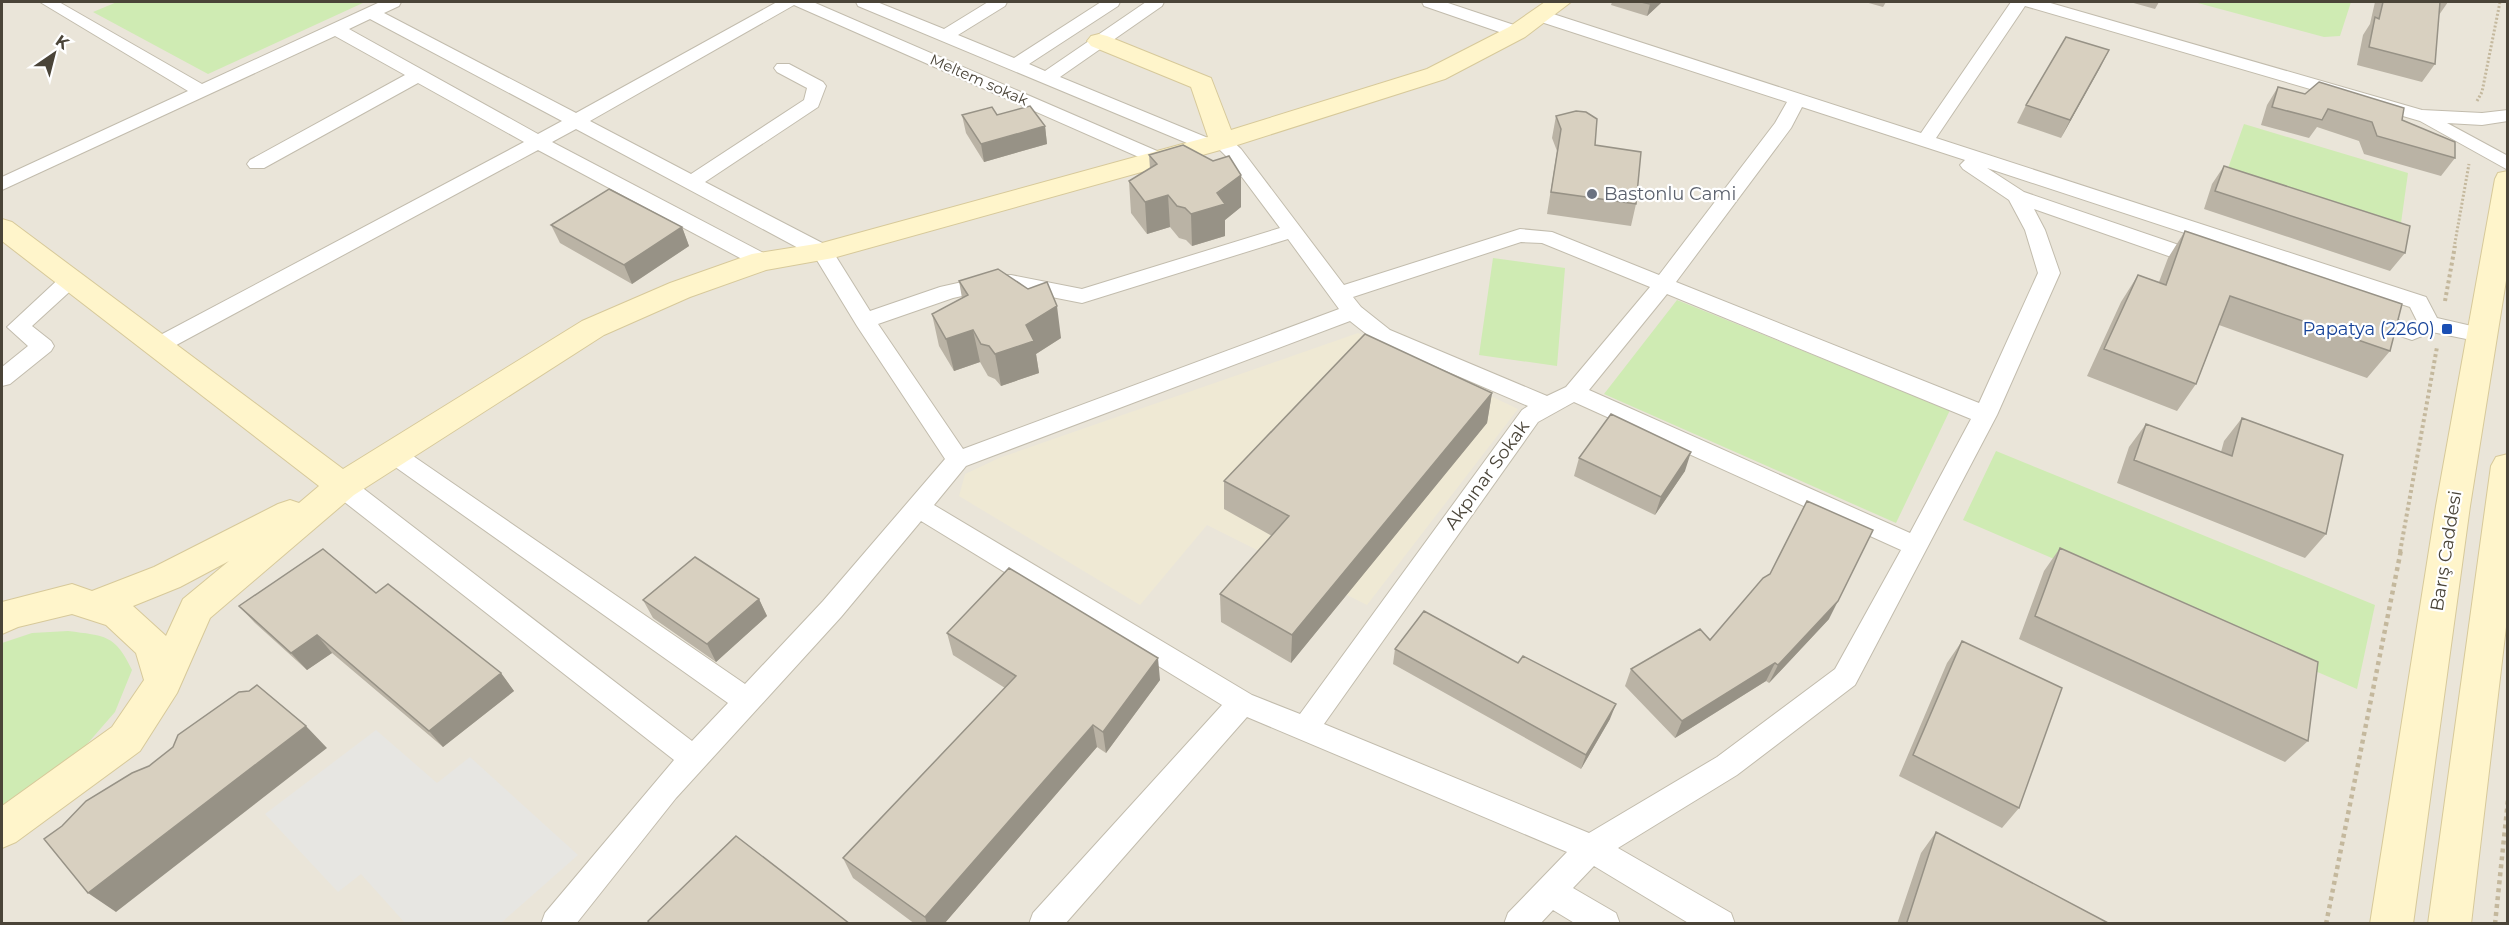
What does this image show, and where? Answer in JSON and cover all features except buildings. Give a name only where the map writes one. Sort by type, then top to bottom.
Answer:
[{"type":"street","points":[[48,2],[201,91]]},
{"type":"street","points":[[2,184],[334,27],[393,2]]},
{"type":"street","points":[[159,345],[538,142],[788,2]]},
{"type":"street","name":"Meltem sokak","points":[[800,2],[1157,158]]},
{"type":"street","name":"Meltem sokak","points":[[864,2],[891,6],[946,35],[1047,78],[1214,142]]},
{"type":"street","points":[[946,35],[999,2]]},
{"type":"street","points":[[1017,65],[1112,2]]},
{"type":"street","points":[[1047,78],[1156,2]]},
{"type":"street","points":[[1430,2],[1517,32]]},
{"type":"street","points":[[1925,141],[2019,2]]},
{"type":"street","points":[[2030,2],[2421,116],[2508,164]]},
{"type":"street","points":[[93,606],[167,577],[342,486],[593,328],[680,290],[762,261],[823,252],[1214,142],[1436,74],[1517,32],[1550,9],[1797,100],[2418,302],[2435,325]]},
{"type":"street","points":[[370,12],[693,181],[823,252],[865,321],[958,460]]},
{"type":"street","points":[[334,27],[538,142],[762,261]]},
{"type":"street","points":[[1099,41],[1202,83],[1214,142],[1293,231],[1346,303],[1382,335],[1547,405]]},
{"type":"street","points":[[693,181],[812,103],[817,86],[783,68]]},
{"type":"street","points":[[257,164],[419,75]]},
{"type":"street","name":"Akpınar Sokak","points":[[1305,729],[1530,416],[1547,405],[1574,393],[1664,284],[1784,124],[1797,100]]},
{"type":"street","points":[[2421,116],[2477,119],[2508,115]]},
{"type":"street","points":[[1925,141],[1979,170],[2017,196],[2220,266]]},
{"type":"street","name":"Barış Caddesi","points":[[2391,924],[2453,506],[2508,179]]},
{"type":"street","points":[[1519,924],[1591,848],[1727,766],[1845,677],[1985,415],[2049,273],[2035,230],[2017,196]]},
{"type":"street","points":[[2,228],[159,345],[694,759]]},
{"type":"street","points":[[865,321],[948,292],[989,283],[1011,282],[1082,296],[1293,231]]},
{"type":"street","points":[[556,924],[666,789],[832,609],[958,460],[1520,235],[1545,237],[1985,415]]},
{"type":"street","points":[[2,378],[43,346],[18,327],[71,279]]},
{"type":"street","points":[[2344,309],[2412,333],[2435,325],[2481,335]]},
{"type":"street","points":[[1574,393],[1916,546]]},
{"type":"street","points":[[392,453],[747,701]]},
{"type":"street","points":[[2448,924],[2508,466]]},
{"type":"street","points":[[4,828],[126,739],[164,682],[196,609],[342,486]]},
{"type":"street","points":[[918,507],[1242,703],[1591,848],[1720,924]]},
{"type":"street","points":[[2,619],[8,615],[72,599],[119,615],[152,645],[164,682]]},
{"type":"street","points":[[1044,924],[1242,703]]},
{"type":"street","points":[[1550,891],[1605,924]]},
{"type":"path","points":[[2477,119],[2479,105],[2476,100],[2482,92],[2500,2]]},
{"type":"path","points":[[2326,924],[2399,559],[2435,325],[2473,144]]},
{"type":"path","points":[[2495,924],[2508,800]]},
{"type":"shaded area","points":[[2,2],[2507,2],[2507,923],[2,924]]},
{"type":"shaded area","points":[[1358,333],[1518,409],[1367,605],[1207,525],[1140,605],[959,496],[965,474],[999,458]]},
{"type":"shaded area","points":[[376,730],[437,783],[470,757],[578,855],[501,923],[405,923],[361,874],[338,892],[265,814]]},
{"type":"green space","points":[[117,2],[365,2],[208,74],[93,12]]},
{"type":"green space","points":[[2194,2],[2351,2],[2340,36],[2324,37]]},
{"type":"green space","points":[[2244,124],[2408,173],[2401,223],[2227,171]]},
{"type":"green space","points":[[1493,258],[1565,268],[1557,366],[1479,355]]},
{"type":"green space","points":[[1677,300],[1950,410],[1896,523],[1604,394]]},
{"type":"green space","points":[[1996,451],[2375,605],[2357,689],[1963,520]]},
{"type":"green space","points":[[68,631],[108,639],[120,649],[132,670],[115,712],[68,766],[2,813],[2,643],[32,633]]},
{"type":"place","name":"Bastonlu Cami","points":[[1592,194]]},
{"type":"place","name":"Papatya (2260)","points":[[2447,329]]}]
